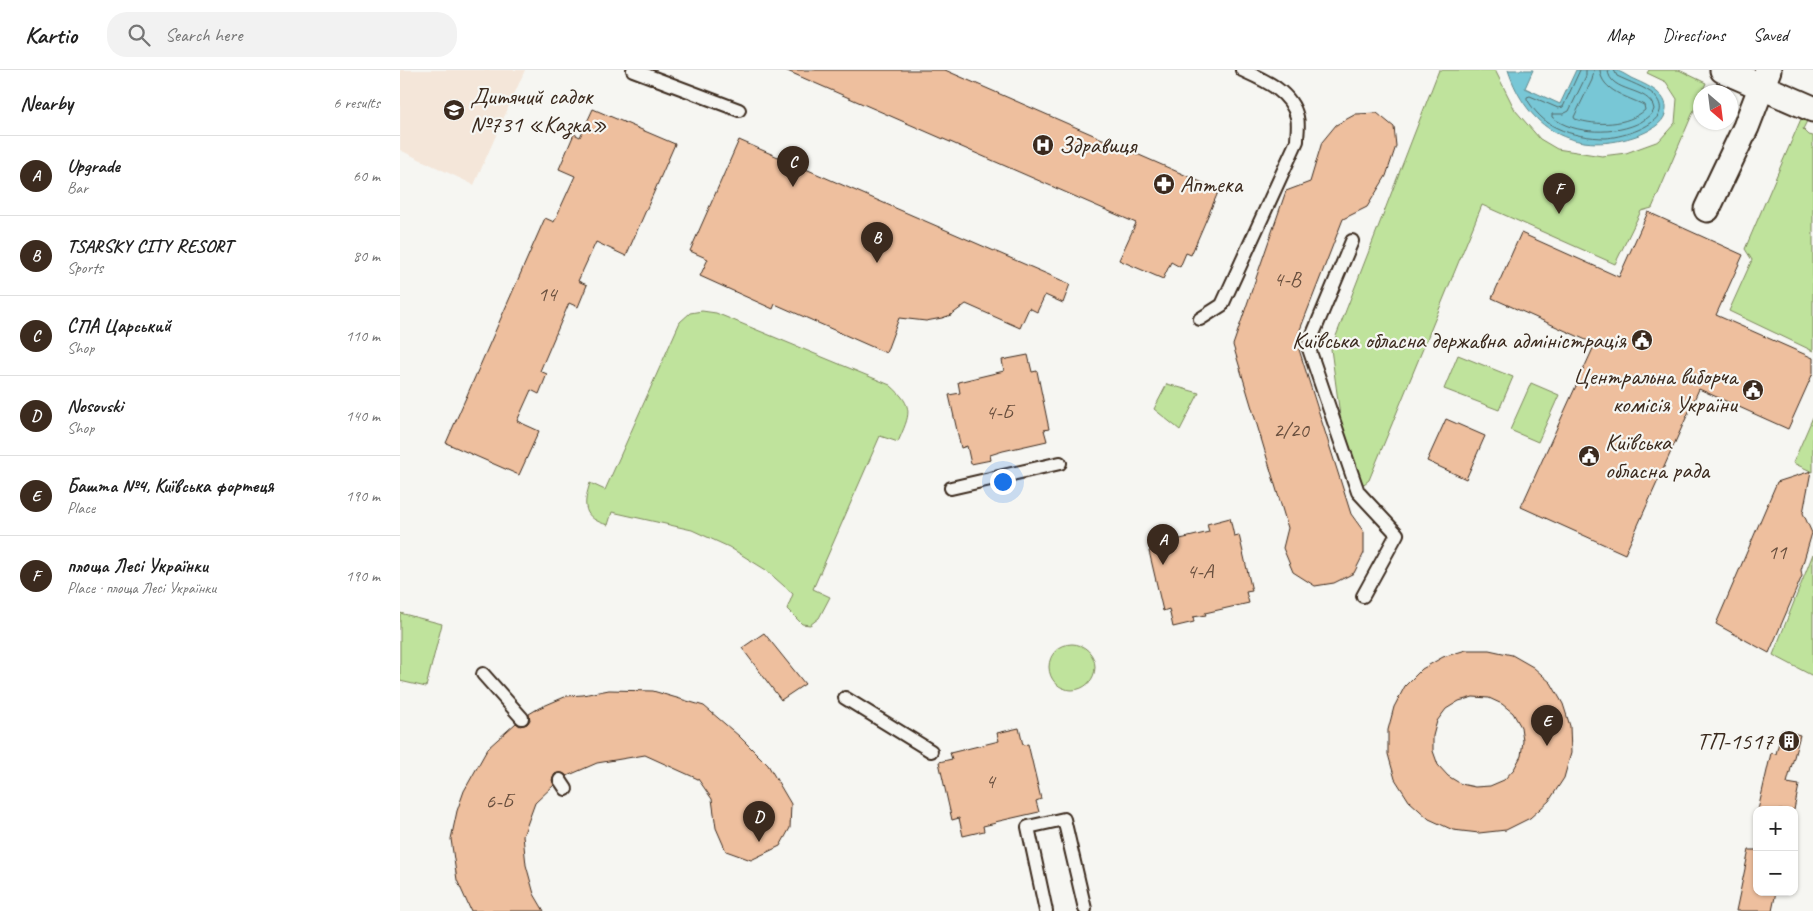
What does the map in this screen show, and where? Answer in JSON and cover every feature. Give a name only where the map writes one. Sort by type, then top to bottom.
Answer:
[{"type":"street","points":[[1723,70],[1765,78],[1813,109]]},
{"type":"street","points":[[1707,209],[1746,127],[1765,78]]},
{"type":"lane","points":[[633,70],[738,110]]},
{"type":"lane","points":[[1200,319],[1222,305],[1297,141],[1297,117],[1287,97],[1272,84],[1244,70]]},
{"type":"lane","points":[[1352,242],[1308,346],[1358,492],[1397,534],[1363,596]]},
{"type":"lane","points":[[951,488],[1060,463]]},
{"type":"lane","points":[[484,674],[522,718]]},
{"type":"lane","points":[[845,698],[931,751]]},
{"type":"lane","points":[[1046,911],[1028,828],[1064,819],[1084,909]]},
{"type":"shaded area","name":"Дитячий садок №731 «Казка»","points":[[400,70],[525,70],[474,185],[400,150]]},
{"type":"green space","points":[[1439,70],[1495,70],[1515,110],[1540,139],[1557,149],[1602,156],[1626,153],[1659,141],[1675,123],[1677,99],[1666,82],[1647,73],[1649,70],[1679,70],[1706,83],[1705,85],[1693,85],[1693,112],[1652,208],[1641,211],[1615,264],[1482,205],[1369,480],[1364,484],[1347,467],[1331,349]]},
{"type":"green space","points":[[1801,119],[1807,121],[1803,129],[1813,136],[1813,351],[1729,311],[1752,260],[1745,249]]},
{"type":"green space","points":[[702,311],[716,313],[890,385],[907,405],[907,417],[898,442],[880,436],[813,589],[830,597],[819,618],[810,625],[802,624],[787,609],[793,594],[766,570],[729,547],[692,530],[612,512],[608,525],[593,519],[587,510],[586,498],[590,483],[605,490],[680,322],[690,313]]},
{"type":"green space","points":[[1458,355],[1513,377],[1499,410],[1444,389]]},
{"type":"green space","points":[[1531,383],[1559,395],[1538,442],[1510,430]]},
{"type":"green space","points":[[1167,384],[1199,393],[1180,430],[1154,409]]},
{"type":"green space","points":[[1813,417],[1813,472],[1793,463]]},
{"type":"green space","points":[[1813,554],[1813,674],[1811,675],[1773,655]]},
{"type":"green space","points":[[400,613],[442,624],[426,687],[400,681]]},
{"type":"green space","points":[[1067,644],[1077,644],[1091,654],[1095,667],[1091,680],[1085,686],[1077,690],[1067,690],[1053,680],[1049,672],[1049,662],[1059,648]]},
{"type":"water","points":[[1508,70],[1533,70],[1525,88],[1560,104],[1576,70],[1614,70],[1621,72],[1651,88],[1662,97],[1666,109],[1664,117],[1655,127],[1633,137],[1611,142],[1591,143],[1572,139],[1555,132],[1540,122],[1527,108],[1516,90]]},
{"type":"building","points":[[785,70],[945,70],[1219,190],[1191,255],[1186,253],[1180,267],[1171,262],[1163,279],[1119,260],[1136,223]]},
{"type":"building","points":[[593,109],[675,144],[626,256],[596,242],[578,281],[587,285],[578,307],[569,303],[540,371],[547,374],[539,394],[531,390],[517,421],[539,431],[519,475],[446,443],[545,218],[554,222],[575,176],[559,169],[574,134],[580,137]]},
{"type":"building","points":[[1377,113],[1394,127],[1396,146],[1386,176],[1367,207],[1343,219],[1296,340],[1351,514],[1364,532],[1364,553],[1354,573],[1334,583],[1315,586],[1293,572],[1283,548],[1288,528],[1233,345],[1286,191],[1310,182],[1322,142],[1336,125],[1356,114]]},
{"type":"building","points":[[739,140],[1070,284],[1063,303],[1045,295],[1037,312],[1029,308],[1020,328],[966,304],[951,315],[942,318],[926,321],[899,318],[886,353],[775,304],[773,309],[700,276],[708,259],[690,251]]},
{"type":"building","name":"Центральна виборча комісія України","points":[[1648,212],[1743,255],[1716,315],[1813,358],[1813,373],[1788,429],[1699,389],[1625,554],[1521,507],[1595,344],[1492,298],[1521,233],[1619,277]]},
{"type":"building","points":[[1028,355],[1032,372],[1037,371],[1049,429],[1044,430],[1047,441],[1003,451],[990,455],[991,460],[971,464],[967,446],[961,448],[949,395],[960,393],[958,382],[1004,371],[1002,360]]},
{"type":"building","points":[[1446,419],[1485,436],[1466,479],[1427,461]]},
{"type":"building","points":[[1811,471],[1803,513],[1812,533],[1801,570],[1802,576],[1769,653],[1716,624],[1777,482]]},
{"type":"building","points":[[1230,518],[1234,536],[1239,535],[1252,591],[1246,592],[1249,603],[1205,613],[1206,615],[1193,617],[1194,622],[1173,627],[1169,609],[1163,611],[1149,551],[1161,548],[1160,544],[1209,532],[1207,524]]},
{"type":"building","points":[[764,633],[805,684],[781,700],[742,648]]},
{"type":"building","points":[[1466,650],[1489,650],[1512,655],[1533,667],[1551,683],[1563,704],[1570,726],[1571,753],[1564,778],[1549,801],[1530,818],[1506,830],[1479,833],[1453,830],[1429,819],[1409,801],[1395,779],[1388,754],[1388,730],[1394,707],[1405,686],[1422,669],[1443,657]],"holes":[[[1473,697],[1489,698],[1502,704],[1513,713],[1521,727],[1523,741],[1521,756],[1514,769],[1504,780],[1490,786],[1475,787],[1461,784],[1448,776],[1438,765],[1433,751],[1433,736],[1437,721],[1446,709],[1459,701]]]},
{"type":"building","points":[[609,690],[653,691],[704,706],[739,736],[768,765],[791,804],[790,828],[780,846],[751,860],[726,851],[716,828],[712,799],[698,779],[645,755],[597,763],[567,776],[563,773],[555,774],[552,780],[554,785],[535,803],[523,836],[526,865],[534,894],[544,911],[471,911],[457,880],[451,839],[457,811],[464,791],[488,748],[516,723],[520,726],[527,724],[530,720],[529,714],[539,708],[567,696]]},
{"type":"building","points":[[1019,728],[1023,745],[1028,744],[1041,799],[1036,801],[1039,812],[995,822],[983,826],[984,831],[963,836],[959,818],[952,820],[939,762],[952,759],[950,753],[999,741],[997,733]]},
{"type":"building","points":[[1782,730],[1800,735],[1787,783],[1799,785],[1795,806],[1759,806],[1771,753],[1776,754]]},
{"type":"building","points":[[1749,850],[1753,850],[1753,896],[1775,896],[1772,911],[1736,911]]},
{"type":"place","name":"Дитячий садок №731 «Казка»","points":[[454,110]]},
{"type":"place","name":"Здравиця","points":[[1043,145]]},
{"type":"place","name":"Аптека","points":[[1164,184]]},
{"type":"place","name":"СПА Царський","points":[[793,187]]},
{"type":"place","name":"площа Лесі Українки","points":[[1559,214]]},
{"type":"place","name":"TSARSKY CITY RESORT","points":[[877,263]]},
{"type":"place","name":"Київська обласна державна адміністрація","points":[[1642,340]]},
{"type":"place","name":"Центральна виборча комісія України","points":[[1753,390]]},
{"type":"place","name":"Київська обласна рада","points":[[1589,456]]},
{"type":"place","name":"Upgrade","points":[[1163,565]]},
{"type":"place","name":"ТП-1517","points":[[1789,741]]},
{"type":"place","name":"Башта №4, Київська фортеця","points":[[1547,746]]},
{"type":"place","name":"Nosovski","points":[[759,842]]}]
